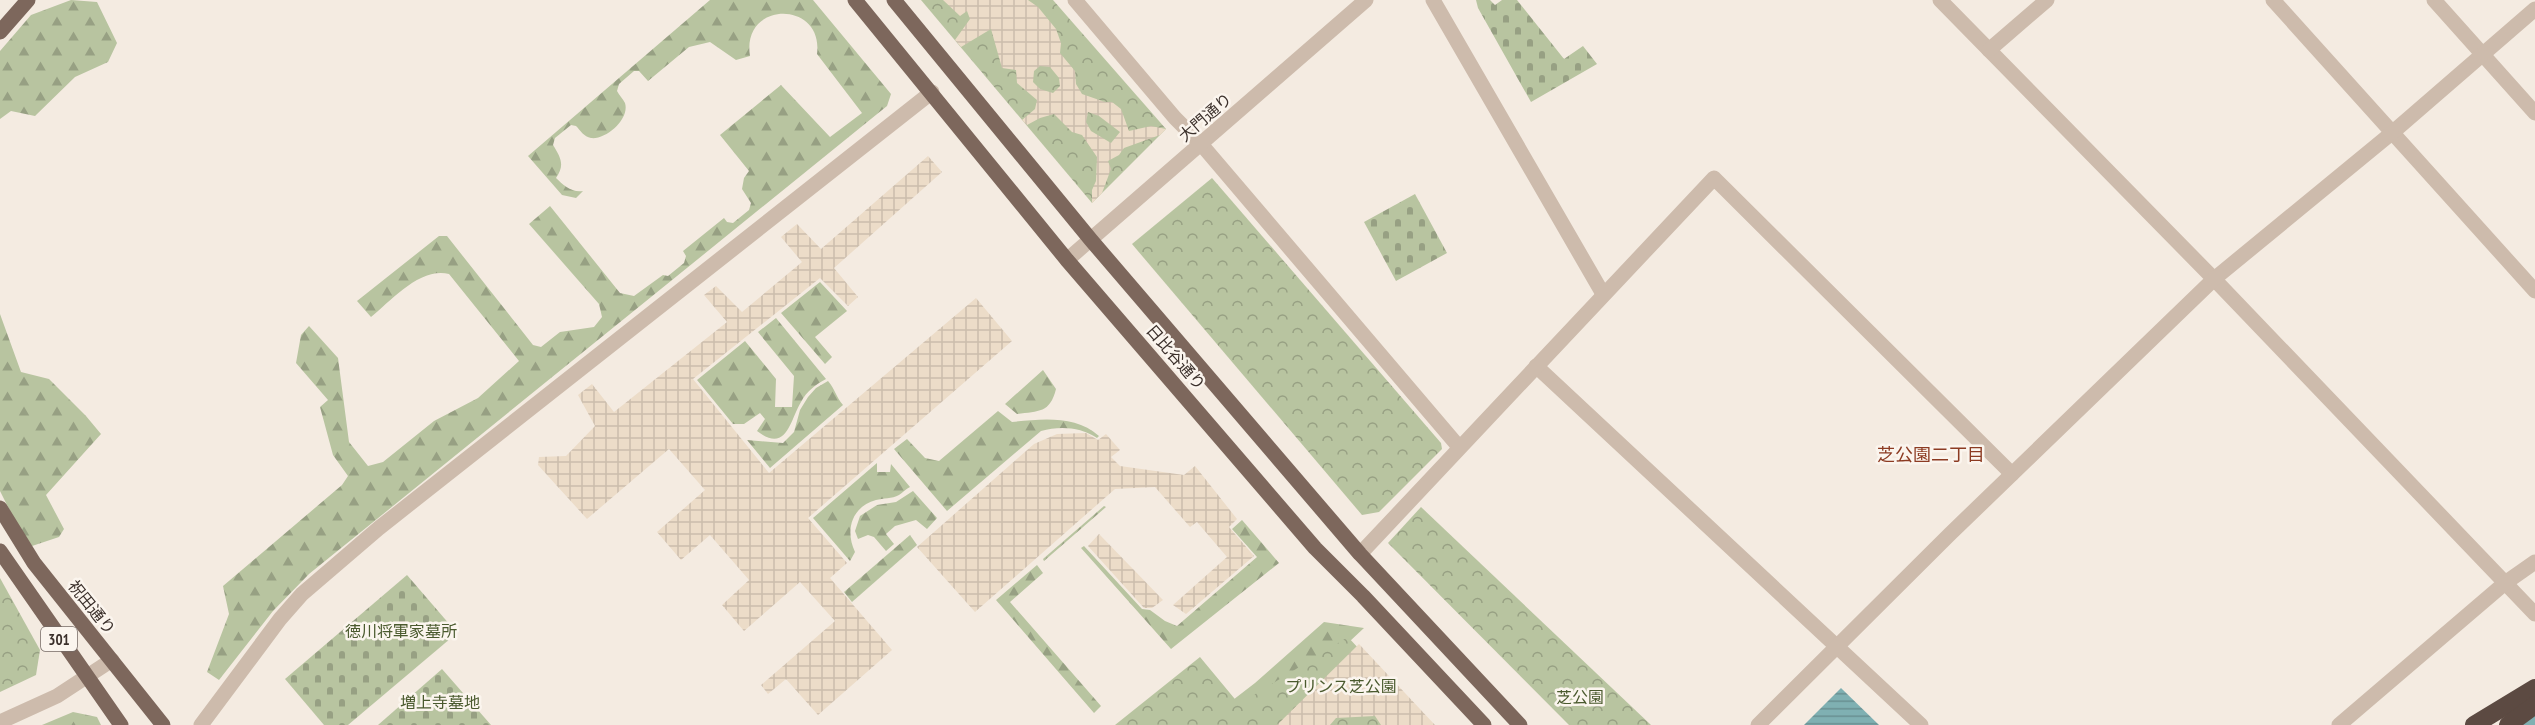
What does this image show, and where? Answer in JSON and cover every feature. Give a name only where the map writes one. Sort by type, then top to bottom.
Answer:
[{"type":"highway","points":[[2474,725],[2535,688]]},
{"type":"highway","points":[[2508,725],[2535,705]]},
{"type":"main road","points":[[0,32],[28,0]]},
{"type":"main road","name":"日比谷通り","points":[[855,0],[1067,260],[1315,548],[1484,725]]},
{"type":"main road","name":"日比谷通り","points":[[894,0],[1091,240],[1360,554],[1520,725]]},
{"type":"main road","name":"祝田通り","points":[[0,508],[34,562],[163,725]]},
{"type":"main road","name":"301","points":[[0,551],[121,725]]},
{"type":"street","points":[[1075,0],[1459,447]]},
{"type":"street","name":"大門通り","points":[[1067,260],[1366,0]]},
{"type":"street","points":[[1433,0],[1603,294]]},
{"type":"street","points":[[1940,0],[2214,279],[2535,614]]},
{"type":"street","points":[[1989,50],[2047,0]]},
{"type":"street","points":[[2273,0],[2535,291]]},
{"type":"street","points":[[2434,0],[2535,113]]},
{"type":"street","points":[[1758,725],[2012,474],[2214,279],[2393,132],[2535,9]]},
{"type":"street","points":[[201,725],[280,619],[302,594],[335,565],[932,92]]},
{"type":"street","points":[[1360,554],[1714,178],[2012,474]]},
{"type":"street","points":[[1536,366],[1921,725]]},
{"type":"street","points":[[2339,725],[2505,583],[2535,562]]},
{"type":"street","points":[[0,722],[57,696],[112,660]]},
{"type":"green space","points":[[71,0],[97,2],[117,43],[108,62],[75,77],[35,116],[11,111],[0,119],[0,51],[31,15]]},
{"type":"green space","points":[[710,0],[813,0],[891,94],[887,106],[309,574],[273,611],[219,680],[207,672],[229,614],[223,586],[342,485],[348,476],[333,455],[320,407],[328,400],[296,363],[301,335],[309,326],[338,358],[349,442],[368,466],[383,462],[434,421],[478,398],[519,361],[449,274],[438,273],[417,280],[371,317],[357,301],[439,236],[447,236],[533,345],[541,347],[560,332],[594,327],[602,317],[599,304],[529,224],[550,206],[620,293],[634,296],[663,275],[668,276],[684,263],[686,256],[683,251],[724,218],[727,222],[733,223],[749,210],[751,203],[742,189],[744,178],[749,171],[720,135],[781,85],[830,137],[862,113],[817,54],[816,36],[808,24],[797,16],[783,14],[769,17],[758,24],[751,38],[750,56],[736,60],[710,42],[689,47],[648,81],[639,71],[634,71],[619,84],[617,91],[626,109],[620,122],[610,132],[597,138],[591,138],[584,135],[576,126],[571,125],[555,138],[553,145],[561,165],[556,178],[571,190],[583,191],[576,198],[562,195],[528,156]]},
{"type":"green space","points":[[921,0],[1053,0],[1166,129],[1092,203]]},
{"type":"green space","points":[[1476,0],[1490,0],[1495,5],[1502,0],[1517,0],[1564,59],[1583,46],[1597,64],[1531,102],[1478,8]]},
{"type":"green space","points":[[1212,178],[1441,443],[1442,449],[1379,512],[1362,515],[1132,244]]},
{"type":"green space","points":[[1415,194],[1447,253],[1396,281],[1364,222]]},
{"type":"green space","points":[[820,282],[847,311],[815,337],[832,357],[825,364],[781,313]]},
{"type":"green space","points":[[0,314],[21,372],[49,379],[101,434],[46,495],[64,529],[59,537],[32,546],[14,519],[0,491]]},
{"type":"green space","points":[[776,318],[826,379],[806,395],[786,432],[775,439],[757,431],[765,419],[760,413],[744,424],[733,424],[697,380],[745,341],[776,379],[775,407],[792,407],[794,376],[758,332]]},
{"type":"green space","points":[[1043,370],[1056,389],[1054,397],[1047,407],[1017,414],[1005,404]]},
{"type":"green space","points":[[828,381],[843,405],[770,468],[747,440],[783,443],[794,432],[800,410],[808,397],[816,388]]},
{"type":"green space","points":[[998,411],[1012,422],[1058,420],[1080,425],[1099,436],[1097,438],[1070,428],[1041,431],[947,511],[894,449],[907,439],[925,458],[939,461]]},
{"type":"green space","points":[[877,463],[877,472],[890,472],[891,464],[910,487],[899,495],[868,503],[856,514],[851,528],[855,552],[850,561],[813,518]]},
{"type":"green space","points":[[913,491],[937,518],[927,529],[916,520],[895,526],[886,534],[894,544],[886,551],[874,537],[868,535],[858,539],[855,531],[860,516],[877,505],[896,502]]},
{"type":"green space","points":[[1104,506],[1106,507],[1044,561],[1043,559]]},
{"type":"green space","name":"芝公園","points":[[1421,507],[1651,725],[1569,725],[1388,543]]},
{"type":"green space","points":[[1242,520],[1279,563],[1171,649],[1081,548],[1084,546],[1142,609],[1150,610],[1165,621],[1177,626],[1257,557],[1232,529]]},
{"type":"green space","points":[[910,535],[917,545],[852,602],[844,592]]},
{"type":"green space","points":[[1037,565],[1043,573],[1010,602],[1101,706],[1094,713],[996,600]]},
{"type":"green space","name":"徳川将軍家墓所","points":[[407,575],[457,633],[348,725],[324,725],[285,679]]},
{"type":"green space","points":[[0,578],[40,650],[36,675],[0,692]]},
{"type":"green space","points":[[1324,622],[1364,628],[1260,725],[1229,703],[1255,683]]},
{"type":"green space","name":"プリンス芝公園","points":[[1348,637],[1429,725],[1115,725],[1200,657],[1239,704]]},
{"type":"green space","name":"増上寺墓地","points":[[442,669],[491,725],[378,725]]},
{"type":"green space","points":[[73,712],[97,717],[101,725],[42,725]]},
{"type":"shaded area","points":[[943,0],[1028,0],[1038,7],[1056,29],[1061,43],[1060,53],[1075,71],[1076,84],[1082,94],[1105,102],[1112,102],[1121,109],[1129,131],[1151,126],[1166,129],[1160,135],[1124,148],[1119,155],[1108,161],[1111,169],[1102,193],[1092,203],[1097,157],[1082,135],[1072,132],[1054,114],[1027,125],[1022,120],[1035,109],[1037,100],[1017,83],[1016,70],[1002,68],[991,29],[961,47],[955,40],[970,19],[967,11],[960,16]],"holes":[[[1040,66],[1050,67],[1059,78],[1060,86],[1053,93],[1040,89],[1033,82],[1034,71]],[[1088,112],[1099,116],[1120,132],[1111,143],[1091,131],[1086,122]]]},
{"type":"shaded area","points":[[928,156],[942,172],[834,268],[858,297],[848,306],[820,278],[693,379],[769,473],[976,298],[1012,341],[808,518],[847,563],[830,578],[892,650],[818,715],[786,679],[768,694],[761,685],[835,621],[800,582],[744,631],[722,605],[749,580],[710,535],[681,560],[657,532],[705,490],[669,449],[587,519],[538,465],[539,457],[566,456],[595,426],[578,395],[592,384],[614,412],[727,322],[704,295],[716,286],[742,312],[802,262],[781,237],[797,224],[821,249]]},
{"type":"shaded area","points":[[1086,433],[1098,440],[1106,434],[1120,450],[1111,457],[1120,466],[1184,475],[1195,466],[1237,519],[1229,527],[1254,556],[1186,614],[1173,605],[1227,557],[1197,522],[1190,527],[1155,487],[1115,489],[975,612],[917,547],[1034,444],[1057,434]]},
{"type":"shaded area","points":[[1099,534],[1163,600],[1152,608],[1144,608],[1088,546]]},
{"type":"shaded area","points":[[1359,644],[1435,725],[1381,725],[1375,716],[1336,718],[1330,725],[1277,725]]},
{"type":"water","points":[[1841,688],[1879,725],[1804,725]]},
{"type":"waterway","points":[[2531,725],[2535,722]]},
{"type":"district","name":"芝公園二丁目","points":[[1931,454]]}]
